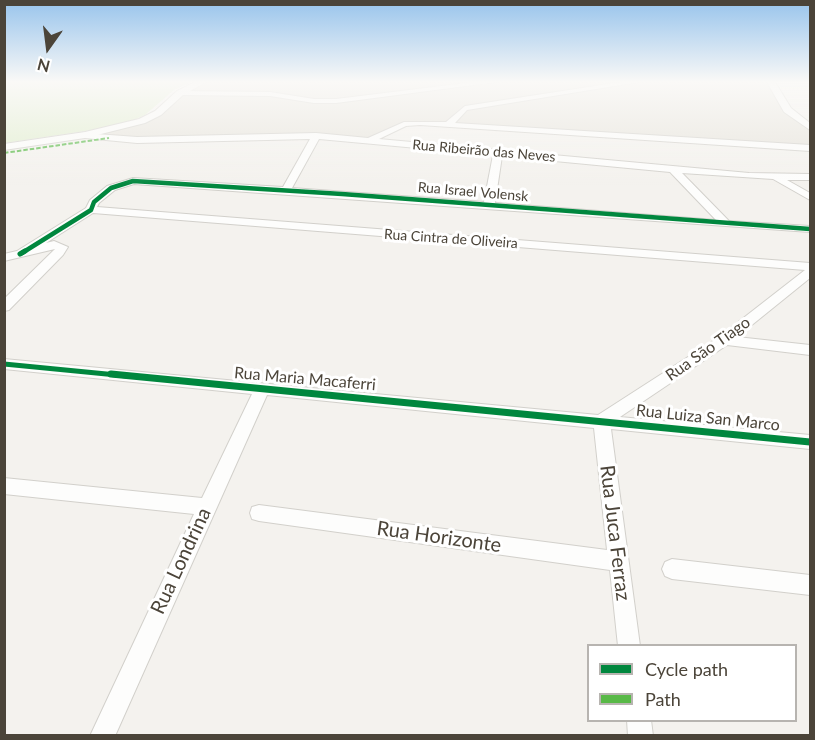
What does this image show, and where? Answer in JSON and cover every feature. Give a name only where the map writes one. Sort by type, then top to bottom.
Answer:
[{"type":"street","points":[[4,147],[85,135],[151,117]]},
{"type":"street","points":[[448,125],[456,117]]},
{"type":"street","points":[[796,117],[810,127]]},
{"type":"street","points":[[371,140],[404,124],[810,148]]},
{"type":"street","name":"Rua Ribeirão das Neves","points":[[85,135],[137,140],[316,136],[673,169],[774,177],[810,177]]},
{"type":"street","points":[[286,190],[316,136]]},
{"type":"street","points":[[489,205],[498,152]]},
{"type":"street","points":[[673,169],[726,224]]},
{"type":"street","points":[[774,177],[810,197]]},
{"type":"street","name":"Rua Israel Volensk","points":[[91,210],[94,202],[111,188],[133,181],[286,190],[810,229]]},
{"type":"street","points":[[20,254],[91,210]]},
{"type":"street","name":"Rua Cintra de Oliveira","points":[[91,210],[810,267]]},
{"type":"street","points":[[4,258],[54,244],[62,247],[59,253],[4,307]]},
{"type":"street","name":"Rua São Tiago","points":[[603,421],[724,340],[810,272]]},
{"type":"street","points":[[724,340],[810,350]]},
{"type":"street","name":"Rua Maria Macaferri","points":[[4,364],[603,421]]},
{"type":"street","name":"Rua Londrina","points":[[102,735],[262,388]]},
{"type":"street","name":"Rua Luiza San Marco","points":[[603,421],[810,442]]},
{"type":"street","name":"Rua Juca Ferraz","points":[[603,421],[629,644]]},
{"type":"street","points":[[4,486],[206,507]]},
{"type":"street","name":"Rua Horizonte","points":[[259,513],[618,561]]},
{"type":"street","points":[[672,569],[810,585]]},
{"type":"shaded area","points":[[148,117],[801,117],[810,123],[810,147],[406,122],[374,139],[320,136],[115,138],[96,134]]},
{"type":"green space","points":[[5,117],[142,117],[92,130],[5,143]]},
{"type":"marked path","points":[[4,153],[109,138]]},
{"type":"cycle path","points":[[20,254],[91,210],[94,202],[111,188],[133,181],[342,194],[810,229]]},
{"type":"cycle path","points":[[4,364],[810,442]]}]
